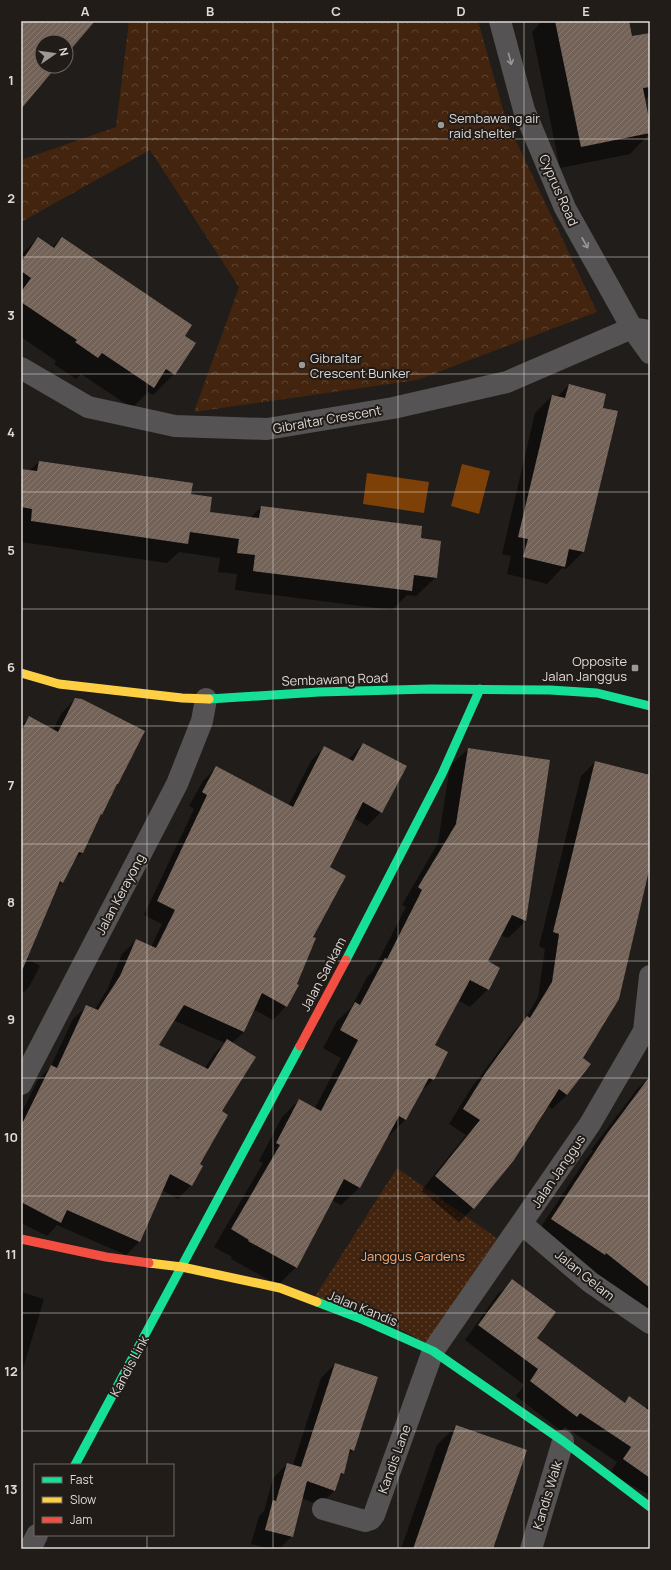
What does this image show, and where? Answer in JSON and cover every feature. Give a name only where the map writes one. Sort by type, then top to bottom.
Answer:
[{"type":"street","name":"Cyprus Road","points":[[500,21],[524,110],[565,208],[641,329]]},
{"type":"street","points":[[641,329],[650,353]]},
{"type":"street","name":"Gibraltar Crescent","points":[[21,368],[88,407],[175,426],[267,429],[393,408],[507,382],[641,329]]},
{"type":"street","name":"Sembawang Road","points":[[21,673],[59,684],[182,698],[206,699],[319,692],[480,689],[550,690],[597,693],[650,706]]},
{"type":"street","name":"Jalan Sankam","points":[[182,1267],[442,774],[480,689]]},
{"type":"street","name":"Jalan Kerayong","points":[[21,1084],[177,784],[202,722],[206,699]]},
{"type":"street","name":"Jalan Janggus","points":[[434,1351],[590,1124],[647,1033],[650,976]]},
{"type":"street","name":"Jalan Gelam","points":[[522,1224],[590,1282],[650,1323]]},
{"type":"street","name":"Jalan Kandis","points":[[21,1239],[106,1257],[182,1267],[280,1288],[359,1318],[434,1351],[563,1441],[650,1507]]},
{"type":"street","name":"Kandis Link","points":[[76,1464],[182,1267]]},
{"type":"street","name":"Kandis Lane","points":[[323,1509],[365,1521],[371,1519],[374,1515],[434,1351]]},
{"type":"street","name":"Kandis Walk","points":[[531,1549],[563,1441]]},
{"type":"street","points":[[30,1549],[36,1536]]},
{"type":"green space","points":[[129,21],[478,21],[506,120],[597,312],[417,380],[194,412],[239,287],[150,150],[21,222],[21,160],[116,127]]},
{"type":"green space","name":"Janggus Gardens","points":[[397,1168],[504,1243],[487,1268],[452,1304],[432,1347],[353,1303],[314,1298]]},
{"type":"shaded area","points":[[462,464],[490,471],[479,514],[451,506]]},
{"type":"shaded area","points":[[367,473],[429,482],[424,513],[363,504]]},
{"type":"building","points":[[21,21],[95,21],[74,46],[74,34],[34,34],[34,74],[50,74],[21,109]]},
{"type":"building","points":[[555,21],[629,21],[632,36],[650,33],[650,87],[643,88],[650,124],[650,133],[581,147]]},
{"type":"building","points":[[38,237],[54,248],[62,237],[192,325],[185,336],[196,343],[175,375],[166,369],[154,388],[102,353],[98,358],[75,342],[77,340],[21,302],[21,292],[31,278],[21,271],[21,262]]},
{"type":"building","points":[[569,384],[606,394],[603,408],[618,411],[584,552],[569,549],[565,567],[523,557],[528,539],[518,537],[552,395],[565,398]]},
{"type":"building","points":[[39,461],[193,483],[191,494],[212,497],[210,512],[259,518],[261,506],[422,526],[421,538],[441,541],[437,578],[414,575],[412,591],[253,571],[255,555],[237,553],[239,539],[190,532],[188,544],[31,521],[32,509],[21,507],[21,469],[37,471]]},
{"type":"building","points":[[75,698],[82,699],[145,731],[102,815],[101,814],[83,853],[79,852],[63,883],[60,881],[21,973],[21,732],[29,716],[58,732]]},
{"type":"building","points":[[363,743],[407,766],[382,813],[363,802],[330,867],[346,876],[313,937],[316,938],[297,984],[299,985],[287,1007],[262,993],[244,1032],[184,1005],[159,1045],[208,1069],[227,1039],[256,1057],[222,1111],[228,1115],[200,1164],[203,1166],[192,1186],[170,1174],[140,1242],[67,1210],[61,1223],[21,1202],[21,1126],[51,1065],[57,1068],[86,1005],[98,1010],[120,976],[136,939],[156,948],[175,910],[157,901],[207,795],[202,792],[216,766],[293,807],[324,746],[353,761]]},
{"type":"building","points":[[468,748],[550,760],[526,921],[512,915],[488,961],[500,968],[489,990],[470,980],[435,1045],[448,1052],[434,1080],[429,1078],[406,1120],[399,1116],[360,1188],[344,1179],[297,1268],[248,1241],[249,1240],[231,1229],[280,1145],[276,1143],[299,1099],[321,1111],[358,1040],[340,1030],[355,1002],[360,1005],[385,958],[387,959],[422,890],[418,887],[456,824]]},
{"type":"building","points":[[595,761],[650,775],[650,866],[619,999],[583,1058],[591,1064],[567,1095],[559,1089],[514,1160],[474,1209],[435,1176],[480,1120],[463,1109],[486,1072],[527,1016],[530,1018],[552,982],[559,934],[553,932]]},
{"type":"building","points":[[650,1076],[650,1288],[606,1253],[605,1255],[551,1219],[606,1135]]},
{"type":"building","points":[[512,1279],[556,1312],[537,1338],[625,1403],[629,1396],[650,1411],[650,1478],[623,1459],[631,1447],[580,1413],[577,1417],[530,1381],[538,1369],[478,1325]]},
{"type":"building","points":[[335,1363],[378,1377],[354,1451],[350,1449],[344,1474],[341,1473],[335,1491],[307,1481],[293,1537],[265,1530],[273,1500],[276,1501],[287,1463],[301,1467]]},
{"type":"building","points":[[456,1425],[527,1450],[493,1549],[413,1549]]},
{"type":"traffic: fast","points":[[209,699],[319,692],[431,689],[550,690],[597,693],[650,706]]},
{"type":"traffic: fast","points":[[346,960],[442,774],[480,689]]},
{"type":"traffic: fast","points":[[76,1464],[300,1046]]},
{"type":"traffic: fast","points":[[317,1302],[359,1318],[433,1351],[563,1441],[650,1507]]},
{"type":"traffic: slow","points":[[21,673],[59,684],[182,698],[209,699]]},
{"type":"traffic: slow","points":[[149,1263],[182,1267],[280,1288],[317,1302]]},
{"type":"traffic: jam","points":[[300,1046],[346,960]]},
{"type":"traffic: jam","points":[[21,1239],[106,1257],[149,1263]]},
{"type":"place","name":"Sembawang air raid shelter","points":[[441,125]]},
{"type":"place","name":"Gibraltar Crescent Bunker","points":[[302,365]]},
{"type":"place","name":"Opposite Jalan Janggus","points":[[635,668]]}]
